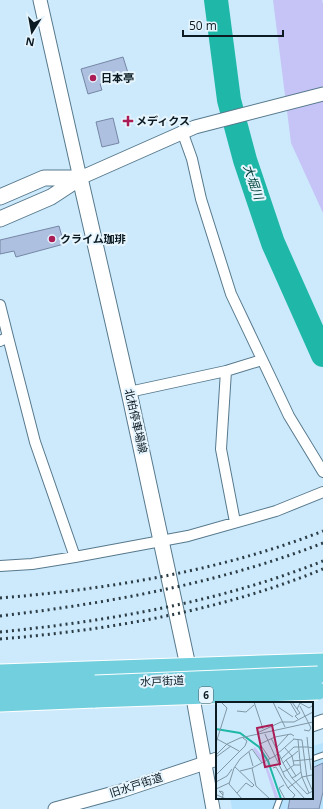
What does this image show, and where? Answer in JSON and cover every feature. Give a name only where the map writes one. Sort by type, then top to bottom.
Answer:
[{"type":"highway","points":[[0,673],[188,666],[321,679]]},
{"type":"highway","name":"水戸街道","points":[[0,703],[95,692],[321,679]]},
{"type":"highway","name":"水戸街道","points":[[0,687],[95,692]]},
{"type":"main road","points":[[0,197],[44,178],[80,178]]},
{"type":"main road","points":[[0,219],[51,197],[80,178]]},
{"type":"main road","name":"北柏停車場線","points":[[80,178],[162,540],[188,666]]},
{"type":"street","points":[[40,0],[80,178],[182,131],[323,94]]},
{"type":"street","points":[[182,131],[192,159],[202,199],[231,294],[289,416],[323,472]]},
{"type":"street","points":[[0,305],[4,339],[35,442],[75,557]]},
{"type":"street","points":[[129,392],[226,371],[262,360]]},
{"type":"street","points":[[226,371],[221,448],[235,522]]},
{"type":"street","points":[[0,566],[32,564],[188,536],[276,511],[323,492]]},
{"type":"street","points":[[188,666],[211,761],[213,809]]},
{"type":"street","points":[[313,724],[323,721]]},
{"type":"street","name":"旧水戸街道","points":[[55,809],[121,791],[211,761]]},
{"type":"lane","points":[[313,759],[323,755]]},
{"type":"lane","points":[[276,809],[280,799]]},
{"type":"shaded area","points":[[273,0],[322,0],[323,4],[323,213],[291,143]]},
{"type":"shaded area","points":[[323,743],[323,809],[232,809],[230,799],[313,799],[313,746]]},
{"type":"building","points":[[123,57],[129,76],[100,84],[102,90],[88,94],[81,69]]},
{"type":"building","points":[[113,118],[119,143],[102,147],[96,122]]},
{"type":"building","points":[[59,226],[64,244],[16,257],[14,251],[0,254],[0,240]]},
{"type":"building","points":[[323,763],[323,792],[319,809],[288,809],[290,799],[313,799],[313,768]]},
{"type":"waterway","name":"大堀川","points":[[216,0],[229,100],[245,160],[273,243],[323,355]]},
{"type":"railway","points":[[0,598],[82,589],[164,576],[245,557],[323,531]]},
{"type":"railway","points":[[0,616],[82,605],[164,590],[245,569],[323,543]]},
{"type":"railway","points":[[0,632],[82,622],[164,608],[244,588],[323,561]]},
{"type":"railway","points":[[0,639],[82,630],[164,616],[245,596],[284,584],[323,569]]},
{"type":"place","name":"日本亭","points":[[93,78]]},
{"type":"place","name":"メディクス","points":[[128,121]]},
{"type":"place","name":"クライム珈琲","points":[[52,239]]}]
